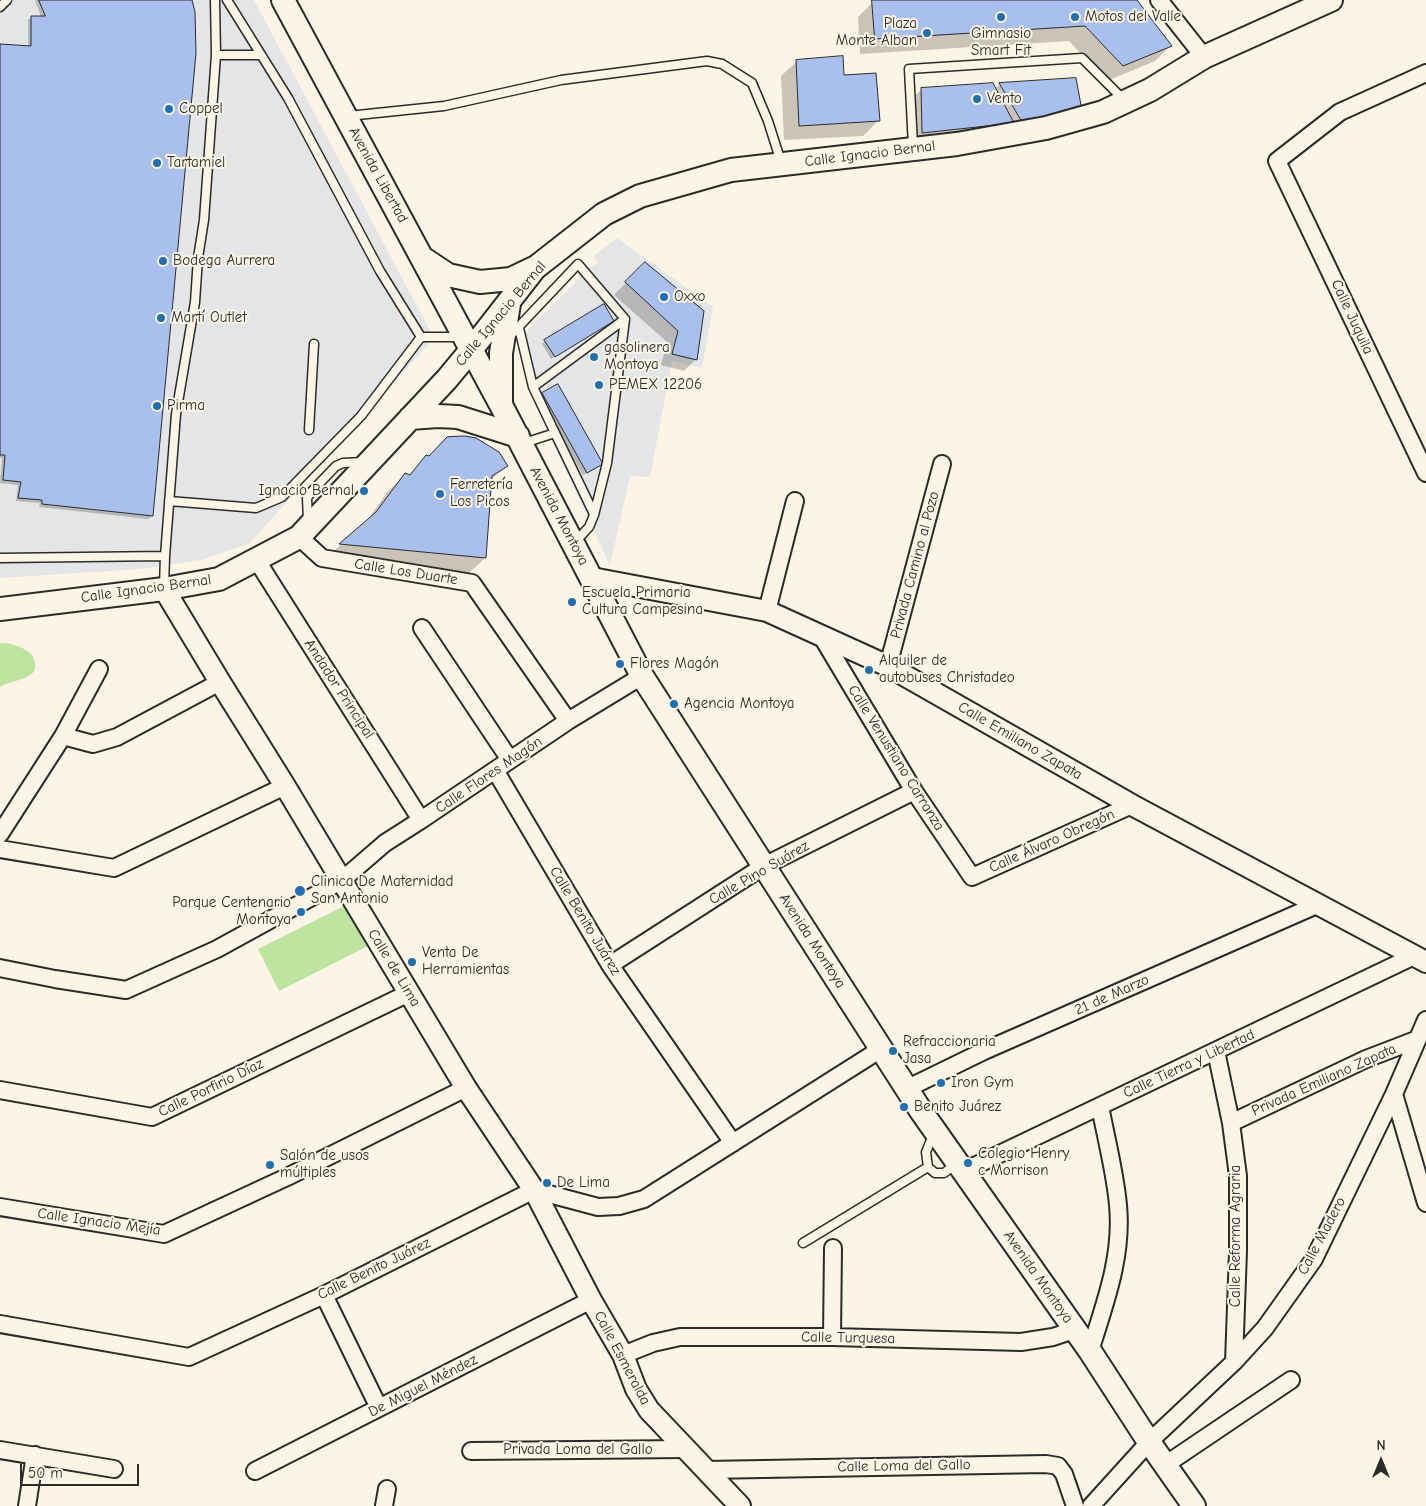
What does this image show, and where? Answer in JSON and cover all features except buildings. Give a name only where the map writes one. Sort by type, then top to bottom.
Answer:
[{"type":"main road","name":"Avenida Libertad","points":[[283,0],[468,344]]},
{"type":"main road","name":"Calle Ignacio Bernal","points":[[0,609],[164,589],[219,579],[304,532],[410,418],[468,344],[510,301],[535,268],[570,255],[604,214],[640,196],[731,170],[957,144],[1046,128],[1103,112],[1150,90],[1204,57],[1331,0]]},
{"type":"main road","points":[[423,259],[448,275],[480,282],[512,278],[535,268]]},
{"type":"main road","points":[[501,405],[501,353],[510,301]]},
{"type":"main road","name":"Avenida Montoya","points":[[468,344],[574,543],[642,676],[906,1089],[1090,1351],[1149,1442],[1194,1506]]},
{"type":"main road","points":[[410,418],[458,417],[520,440]]},
{"type":"street","points":[[1159,0],[1204,57]]},
{"type":"street","name":"Calle Juquila","points":[[1426,73],[1340,112],[1278,161],[1426,474]]},
{"type":"street","name":"Privada Camino al Pozo","points":[[888,666],[942,464]]},
{"type":"street","points":[[767,611],[795,501]]},
{"type":"street","name":"Calle Los Duarte","points":[[304,532],[322,558],[472,583],[568,721]]},
{"type":"street","name":"Andador Principal","points":[[256,559],[421,820]]},
{"type":"street","name":"Calle Emiliano Zapata","points":[[592,578],[767,611],[888,666],[1132,805],[1420,959]]},
{"type":"street","name":"Calle de Lima","points":[[164,589],[285,786],[466,1088],[534,1190]]},
{"type":"street","points":[[422,628],[510,760]]},
{"type":"street","name":"Calle Venustiano Carranza","points":[[822,637],[914,790],[972,877]]},
{"type":"street","points":[[0,834],[63,736],[99,669]]},
{"type":"street","name":"Calle Flores Magón","points":[[0,968],[126,990],[217,949],[341,881],[384,843],[568,721],[642,676]]},
{"type":"street","points":[[63,736],[92,744],[117,737],[220,682]]},
{"type":"street","name":"Calle Benito Juárez","points":[[495,770],[610,966],[733,1142]]},
{"type":"street","points":[[0,849],[114,868],[285,786]]},
{"type":"street","name":"Calle Pino Suárez","points":[[610,966],[764,866],[914,790]]},
{"type":"street","name":"Calle Álvaro Obregón","points":[[972,877],[1132,805]]},
{"type":"street","name":"21 de Marzo","points":[[906,1089],[984,1051],[1319,904]]},
{"type":"street","name":"Calle Tierra y Libertad","points":[[961,1167],[1100,1106],[1216,1051],[1420,959]]},
{"type":"street","name":"Calle Porfirio Díaz","points":[[0,1090],[152,1117],[409,993]]},
{"type":"street","name":"Calle Madero","points":[[1149,1442],[1234,1362],[1265,1328],[1314,1259],[1394,1094],[1426,1020]]},
{"type":"street","name":"Privada Emiliano Zapata","points":[[1231,1123],[1366,1059],[1418,1038]]},
{"type":"street","points":[[534,1190],[598,1207],[619,1206],[644,1199],[881,1049]]},
{"type":"street","name":"Calle Reforma Agraria","points":[[1216,1051],[1231,1123],[1238,1176],[1238,1251],[1234,1362]]},
{"type":"street","name":"Calle Ignacio Mejía","points":[[0,1207],[164,1234],[287,1177],[466,1088]]},
{"type":"street","points":[[1394,1094],[1426,1203]]},
{"type":"street","points":[[1090,1351],[1109,1294],[1118,1239],[1118,1205],[1100,1106]]},
{"type":"street","name":"Calle Benito Juárez","points":[[0,1324],[189,1357],[324,1295],[534,1190]]},
{"type":"street","name":"Calle Esmeralda","points":[[534,1190],[591,1300],[623,1356],[636,1389],[649,1410],[740,1506]]},
{"type":"street","points":[[832,1337],[833,1248]]},
{"type":"street","points":[[324,1295],[379,1408]]},
{"type":"street","name":"De Miguel Méndez","points":[[255,1472],[591,1300]]},
{"type":"street","name":"Calle Turquesa","points":[[623,1356],[653,1343],[680,1337],[832,1337],[1020,1342],[1053,1337],[1074,1330]]},
{"type":"street","points":[[1165,1465],[1291,1380]]},
{"type":"street","points":[[1091,1506],[1149,1442]]},
{"type":"street","points":[[0,1450],[114,1469]]},
{"type":"street","name":"Privada Loma del Gallo","points":[[471,1451],[686,1450]]},
{"type":"street","points":[[27,1506],[35,1456]]},
{"type":"street","name":"Calle Loma del Gallo","points":[[706,1470],[1046,1464],[1058,1466],[1064,1474],[1075,1506]]},
{"type":"street","points":[[384,1506],[387,1489]]},
{"type":"lane","points":[[0,6],[7,0]]},
{"type":"lane","points":[[164,589],[176,414],[195,302],[198,258],[204,220],[216,55],[215,0]]},
{"type":"lane","points":[[227,0],[288,98],[380,271],[421,337],[468,344]]},
{"type":"lane","points":[[216,55],[261,55]]},
{"type":"lane","points":[[913,149],[909,69],[1082,58],[1126,102]]},
{"type":"lane","points":[[346,116],[444,106],[561,80],[707,61],[722,64],[752,83],[768,121],[782,164]]},
{"type":"lane","points":[[502,344],[519,328],[570,255],[625,319],[607,463],[589,527],[574,543]]},
{"type":"lane","points":[[533,387],[625,319]]},
{"type":"lane","points":[[519,328],[533,387],[594,514]]},
{"type":"lane","points":[[169,501],[256,508],[282,497],[361,416],[421,337]]},
{"type":"lane","points":[[309,430],[314,344]]},
{"type":"lane","points":[[520,440],[555,433]]},
{"type":"lane","points":[[0,558],[165,556]]},
{"type":"lane","points":[[935,1130],[926,1152],[928,1167],[935,1173],[944,1173],[961,1167]]},
{"type":"lane","points":[[803,1243],[928,1167]]},
{"type":"shaded area","points":[[0,0],[254,0],[434,338],[250,543],[201,560],[141,569],[0,578]]},
{"type":"shaded area","points":[[617,238],[713,307],[702,368],[672,361],[650,477],[630,476],[610,565],[529,392],[535,371],[523,349],[527,331],[588,270],[598,263],[594,256]]},
{"type":"green space","points":[[0,643],[16,645],[30,653],[35,663],[33,673],[23,679],[0,687]]},
{"type":"green space","points":[[346,905],[370,945],[279,991],[258,949]]},
{"type":"place","name":"Gimnasio Smart Fit","points":[[1001,17]]},
{"type":"place","name":"Motos del Valle","points":[[1075,17]]},
{"type":"place","name":"Plaza Monte Alban","points":[[927,33]]},
{"type":"place","name":"Vento","points":[[977,99]]},
{"type":"place","name":"Coppel","points":[[169,109]]},
{"type":"place","name":"Tartamiel","points":[[157,163]]},
{"type":"place","name":"Bodega Aurrera","points":[[163,261]]},
{"type":"place","name":"Oxxo","points":[[664,297]]},
{"type":"place","name":"Martí Outlet","points":[[161,318]]},
{"type":"place","name":"gasolinera Montoya","points":[[594,357]]},
{"type":"place","name":"PEMEX 12206","points":[[599,385]]},
{"type":"place","name":"Pirma","points":[[157,406]]},
{"type":"place","name":"Ignacio Bernal","points":[[364,491]]},
{"type":"place","name":"Ferretería Los Picos","points":[[440,494]]},
{"type":"place","name":"Escuela Primaria Cultura Campesina","points":[[572,602]]},
{"type":"place","name":"Flores Magón","points":[[620,664]]},
{"type":"place","name":"Alquiler de autobuses Christadeo","points":[[869,670]]},
{"type":"place","name":"Agencia Montoya","points":[[674,704]]},
{"type":"place","name":"Clinica De Maternidad San Antonio","points":[[300,891]]},
{"type":"place","name":"Parque Centenario Montoya","points":[[301,912]]},
{"type":"place","name":"Venta De Herramientas","points":[[412,962]]},
{"type":"place","name":"Refraccionaria Jasa","points":[[893,1051]]},
{"type":"place","name":"Iron Gym","points":[[941,1083]]},
{"type":"place","name":"Benito Juárez","points":[[904,1107]]},
{"type":"place","name":"Colegio Henry c Morrison","points":[[968,1163]]},
{"type":"place","name":"Salón de usos múltiples","points":[[270,1165]]},
{"type":"place","name":"De Lima","points":[[547,1183]]}]
